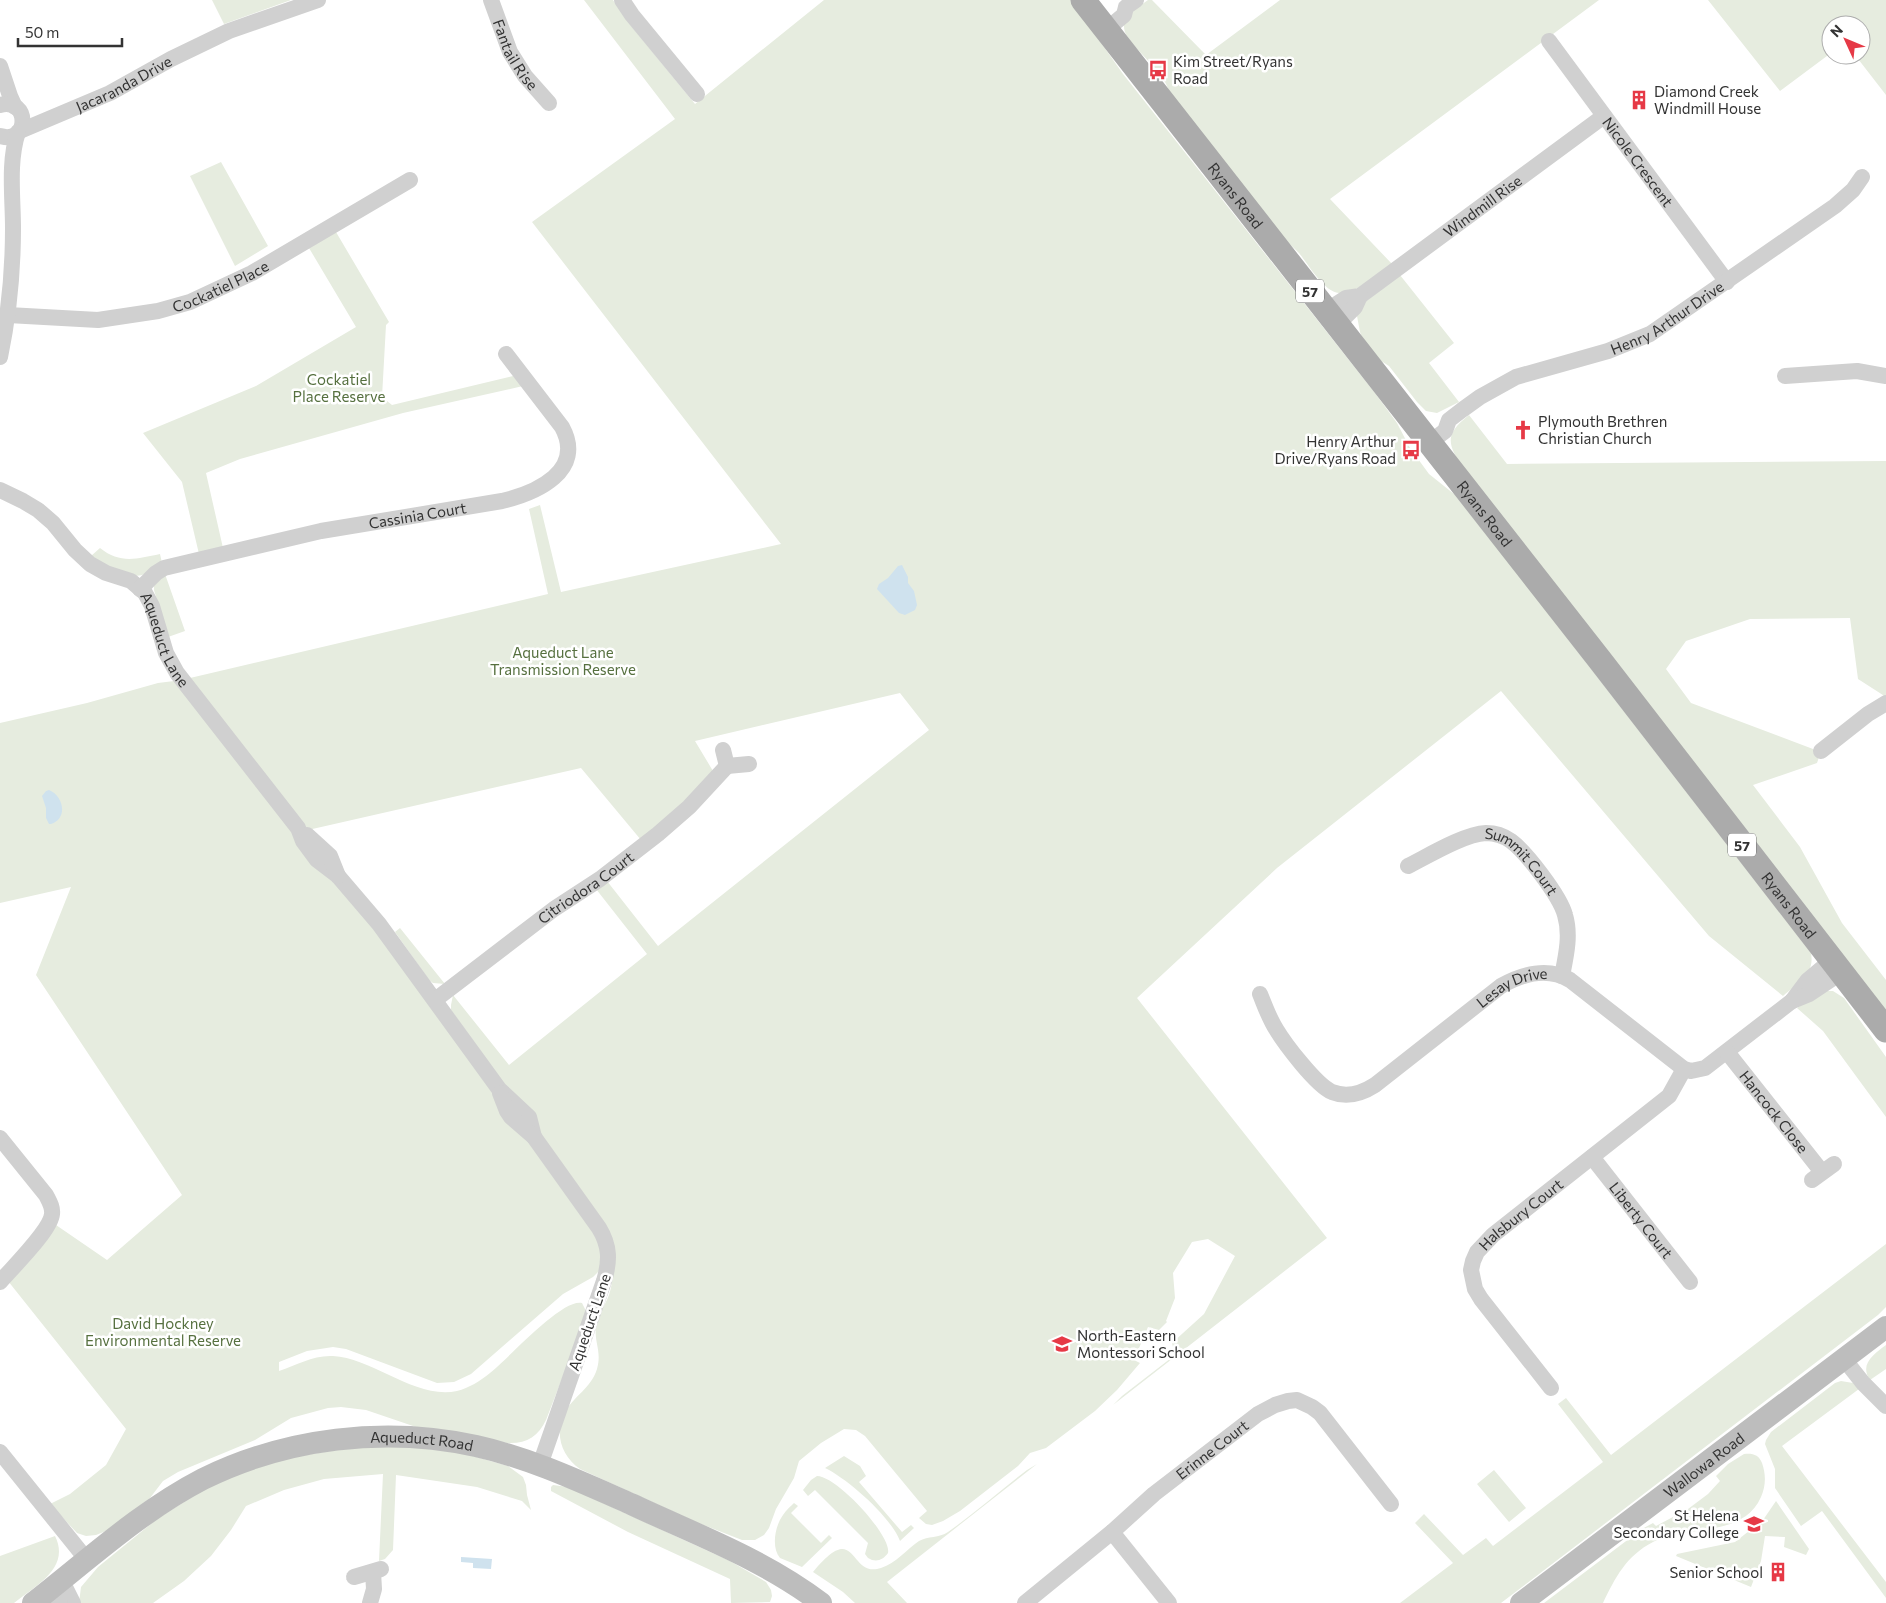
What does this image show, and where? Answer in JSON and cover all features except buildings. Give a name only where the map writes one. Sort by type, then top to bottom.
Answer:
[{"type":"main road","name":"Ryans Road","points":[[1083,0],[1599,658],[1886,1030]]},
{"type":"main road","name":"Wallowa Road","points":[[1521,1603],[1886,1327]]},
{"type":"main road","name":"Aqueduct Road","points":[[51,1594],[87,1560],[143,1517],[203,1480],[252,1459],[310,1444],[384,1436],[430,1438],[477,1446],[540,1466],[748,1556],[783,1576],[821,1603]]},
{"type":"street","name":"Jacaranda Drive","points":[[0,136],[8,138],[67,110],[110,93],[171,59],[222,34],[318,0]]},
{"type":"street","name":"Fantail Rise","points":[[491,0],[510,52],[525,76],[549,103]]},
{"type":"street","points":[[622,0],[697,94]]},
{"type":"street","points":[[1103,25],[1119,7],[1131,4]]},
{"type":"street","name":"Nicole Crescent","points":[[1550,41],[1728,282]]},
{"type":"street","points":[[0,66],[10,96],[11,107],[23,122],[14,146],[12,179],[13,253],[8,315],[0,357]]},
{"type":"street","name":"Jacaranda Drive","points":[[11,107],[29,112],[67,110]]},
{"type":"street","name":"Windmill Rise","points":[[1331,318],[1346,298],[1360,296],[1604,116]]},
{"type":"street","points":[[0,141],[12,179]]},
{"type":"street","name":"Henry Arthur Drive","points":[[1426,439],[1440,422],[1450,420],[1480,397],[1516,378],[1608,351],[1650,334],[1836,206],[1853,190],[1862,177]]},
{"type":"street","name":"Cockatiel Place","points":[[8,315],[98,320],[158,312],[190,302],[252,273],[410,180]]},
{"type":"street","name":"Cassinia Court","points":[[140,589],[156,573],[164,568],[321,531],[502,501],[518,497],[542,486],[556,475],[565,464],[569,450],[566,436],[562,427],[506,354]]},
{"type":"street","points":[[1785,376],[1856,371],[1886,376]]},
{"type":"street","name":"Aqueduct Lane","points":[[0,490],[38,510],[53,523],[90,564],[106,573],[130,582],[140,589],[152,606],[166,652],[177,673],[298,828],[317,860],[338,876],[379,924],[499,1089],[529,1117],[534,1137],[599,1228],[607,1243],[609,1258],[604,1281],[540,1466]]},
{"type":"street","points":[[1822,751],[1868,714],[1886,703]]},
{"type":"street","name":"Citriodora Court","points":[[434,1000],[554,909],[600,879],[658,834],[689,807],[725,758],[749,764]]},
{"type":"street","name":"Summit Court","points":[[1408,865],[1477,834],[1495,834],[1510,840],[1549,885],[1562,905],[1567,922],[1568,936],[1562,976]]},
{"type":"street","points":[[1684,1069],[1690,1071],[1704,1068],[1792,1001],[1807,982],[1837,966]]},
{"type":"street","name":"Lesay Drive","points":[[1260,993],[1276,1029],[1315,1079],[1333,1092],[1351,1095],[1360,1093],[1375,1085],[1501,986],[1513,979],[1536,973],[1562,976],[1577,985],[1684,1069]]},
{"type":"street","name":"Hancock Close","points":[[1727,1052],[1823,1172]]},
{"type":"street","name":"Halsbury Court","points":[[1551,1388],[1481,1299],[1472,1279],[1472,1261],[1480,1248],[1493,1235],[1669,1096],[1684,1069]]},
{"type":"street","points":[[0,1138],[46,1196],[51,1205],[52,1212],[50,1222],[43,1233],[0,1282]]},
{"type":"street","name":"Liberty Court","points":[[1592,1157],[1690,1282]]},
{"type":"street","points":[[1844,1359],[1863,1383],[1886,1406]]},
{"type":"street","name":"Erinne Court","points":[[1025,1603],[1112,1532],[1154,1494],[1258,1414],[1288,1400],[1304,1402],[1320,1413],[1391,1504]]},
{"type":"street","points":[[0,1452],[87,1560]]},
{"type":"street","points":[[1112,1532],[1169,1603]]},
{"type":"street","points":[[354,1577],[378,1570],[370,1603]]},
{"type":"street","points":[[51,1594],[73,1603]]},
{"type":"green space","points":[[212,0],[291,0],[224,24]]},
{"type":"green space","name":"Aqueduct Lane Transmission Reserve","points":[[584,0],[613,0],[628,22],[695,104],[824,0],[1071,0],[1123,74],[1375,393],[1397,423],[1410,448],[1429,474],[1454,494],[1811,953],[1812,961],[1808,973],[1783,996],[1709,936],[1501,691],[1277,868],[1137,998],[1327,1238],[1113,1405],[1175,1355],[1172,1343],[1204,1314],[1235,1256],[1208,1239],[1192,1242],[1173,1273],[1175,1298],[1167,1322],[1159,1330],[1148,1327],[1134,1360],[1140,1363],[1117,1390],[1095,1411],[1046,1448],[1030,1453],[1018,1466],[960,1511],[932,1525],[926,1524],[919,1518],[927,1511],[865,1436],[856,1430],[844,1429],[821,1443],[799,1461],[794,1478],[776,1509],[769,1528],[764,1535],[755,1540],[742,1540],[696,1522],[580,1469],[573,1464],[561,1444],[560,1428],[565,1412],[587,1387],[597,1369],[599,1357],[596,1327],[610,1290],[614,1257],[516,1101],[451,1010],[453,995],[509,1065],[647,954],[596,889],[607,881],[658,946],[929,730],[900,693],[695,741],[713,771],[693,795],[641,840],[581,768],[308,830],[190,678],[548,594],[529,509],[540,505],[561,592],[781,544],[532,222],[675,119]]},
{"type":"green space","points":[[1148,0],[1152,0],[1206,55],[1280,0],[1599,0],[1330,199],[1393,265],[1360,287],[1339,293],[1322,283],[1299,253],[1280,235],[1169,91],[1156,69],[1125,33],[1124,23],[1129,14]]},
{"type":"green space","points":[[1708,0],[1886,0],[1886,95],[1863,65],[1871,65],[1871,15],[1821,15],[1821,60],[1780,91]]},
{"type":"green space","points":[[221,162],[268,246],[235,266],[190,176]]},
{"type":"green space","name":"Cockatiel Place Reserve","points":[[336,232],[389,322],[386,325],[382,397],[392,405],[513,376],[523,386],[403,413],[240,459],[206,473],[223,548],[199,554],[182,482],[143,433],[256,386],[356,327],[309,248]]},
{"type":"green space","points":[[1400,275],[1454,343],[1429,363],[1459,402],[1437,413],[1426,411],[1417,402],[1389,366],[1378,359],[1363,340],[1360,332],[1357,316],[1361,305]]},
{"type":"green space","points":[[1469,415],[1507,464],[1886,461],[1886,697],[1858,679],[1850,618],[1750,619],[1686,641],[1666,669],[1691,703],[1813,749],[1819,757],[1817,763],[1753,785],[1800,847],[1842,923],[1886,980],[1886,1011],[1464,471],[1451,441],[1455,429]]},
{"type":"green space","points":[[100,548],[114,556],[128,559],[160,554],[162,563],[145,574],[129,575],[115,570],[91,556]]},
{"type":"green space","points":[[165,574],[185,631],[168,637],[154,590],[154,586]]},
{"type":"green space","name":"David Hockney Environmental Reserve","points":[[174,681],[332,881],[365,916],[600,1240],[600,1270],[593,1277],[563,1294],[471,1374],[454,1382],[437,1383],[346,1349],[333,1347],[307,1351],[279,1362],[279,1371],[319,1357],[348,1358],[426,1390],[457,1391],[470,1386],[486,1376],[549,1319],[573,1304],[582,1303],[586,1311],[582,1327],[546,1420],[539,1431],[526,1441],[507,1443],[416,1427],[366,1410],[341,1407],[328,1408],[291,1418],[255,1440],[178,1472],[163,1481],[150,1498],[106,1531],[86,1536],[77,1533],[50,1504],[70,1494],[106,1465],[126,1429],[8,1281],[56,1225],[107,1260],[182,1195],[36,975],[71,887],[0,903],[0,723],[87,703],[158,683]]},
{"type":"green space","points":[[400,928],[445,984],[433,983],[429,980],[395,932]]},
{"type":"green space","points":[[1827,991],[1833,991],[1844,998],[1886,1057],[1886,1117],[1823,1031],[1797,1008],[1815,996]]},
{"type":"green space","points":[[1886,1244],[1886,1307],[1878,1315],[1501,1603],[1400,1603],[1453,1563],[1415,1523],[1424,1514],[1463,1555],[1486,1538],[1493,1546],[1603,1462],[1558,1404],[1566,1398],[1611,1455]]},
{"type":"green space","points":[[1886,1345],[1886,1369],[1870,1380],[1866,1369],[1867,1364]]},
{"type":"green space","points":[[1841,1381],[1853,1383],[1859,1389],[1782,1446],[1886,1582],[1886,1598],[1822,1511],[1801,1526],[1775,1488],[1775,1469],[1765,1444],[1771,1432],[1835,1383]]},
{"type":"green space","points":[[375,1444],[452,1450],[508,1466],[523,1477],[531,1510],[522,1501],[477,1487],[396,1475],[393,1550],[385,1559],[379,1561],[383,1474],[324,1479],[284,1490],[246,1506],[211,1556],[184,1581],[153,1603],[79,1603],[81,1587],[98,1567],[157,1519],[216,1482],[268,1461]]},
{"type":"green space","points":[[1744,1454],[1753,1454],[1759,1458],[1762,1463],[1765,1480],[1761,1497],[1753,1510],[1741,1519],[1728,1525],[1666,1537],[1653,1542],[1635,1554],[1622,1568],[1603,1603],[1544,1603],[1642,1529],[1653,1523],[1656,1526],[1688,1509],[1708,1494],[1720,1481],[1716,1476],[1728,1464]]},
{"type":"green space","points":[[844,1456],[860,1466],[866,1476],[859,1482],[902,1532],[911,1525],[914,1528],[900,1541],[888,1521],[868,1500],[845,1481],[825,1468]]},
{"type":"green space","points":[[1037,1464],[887,1582],[907,1603],[855,1603],[843,1592],[813,1572],[827,1556],[838,1550],[846,1549],[863,1566],[870,1569],[886,1566],[919,1541],[948,1532]]},
{"type":"green space","points":[[1494,1470],[1526,1508],[1509,1522],[1477,1484]]},
{"type":"green space","points":[[817,1476],[837,1486],[862,1508],[873,1521],[887,1545],[888,1553],[884,1557],[879,1560],[868,1558],[865,1554],[868,1543],[815,1490],[808,1496],[803,1490]]},
{"type":"green space","points":[[553,1485],[568,1487],[730,1561],[766,1582],[771,1590],[770,1602],[731,1603],[730,1579],[628,1532],[551,1491]]},
{"type":"green space","points":[[1776,1501],[1809,1549],[1806,1555],[1784,1547],[1785,1537],[1765,1536],[1761,1561],[1751,1587],[1676,1556],[1677,1554],[1735,1542],[1763,1520]]},
{"type":"green space","points":[[794,1503],[798,1506],[791,1513],[821,1543],[829,1535],[832,1538],[802,1567],[780,1558],[775,1542],[780,1520]]},
{"type":"green space","points":[[55,1536],[59,1547],[55,1567],[40,1583],[14,1603],[0,1603],[0,1556]]},
{"type":"water","points":[[902,565],[908,577],[908,583],[914,591],[917,605],[915,610],[905,615],[899,613],[877,589],[879,584],[888,578],[898,566]]},
{"type":"water","points":[[49,790],[58,797],[62,807],[60,817],[51,824],[49,824],[46,818],[46,808],[42,796]]},
{"type":"water","points":[[461,1557],[492,1559],[491,1569],[473,1568],[473,1563],[461,1562]]},
{"type":"place","name":"Kim Street/Ryans Road","points":[[1158,70]]},
{"type":"place","name":"Diamond Creek Windmill House","points":[[1639,100]]},
{"type":"place","name":"Plymouth Brethren Christian Church","points":[[1523,430]]},
{"type":"place","name":"Henry Arthur Drive/Ryans Road","points":[[1411,450]]},
{"type":"place","name":"North-Eastern Montessori School","points":[[1062,1344]]},
{"type":"place","name":"St Helena Secondary College","points":[[1754,1524]]},
{"type":"place","name":"Senior School","points":[[1778,1572]]}]
